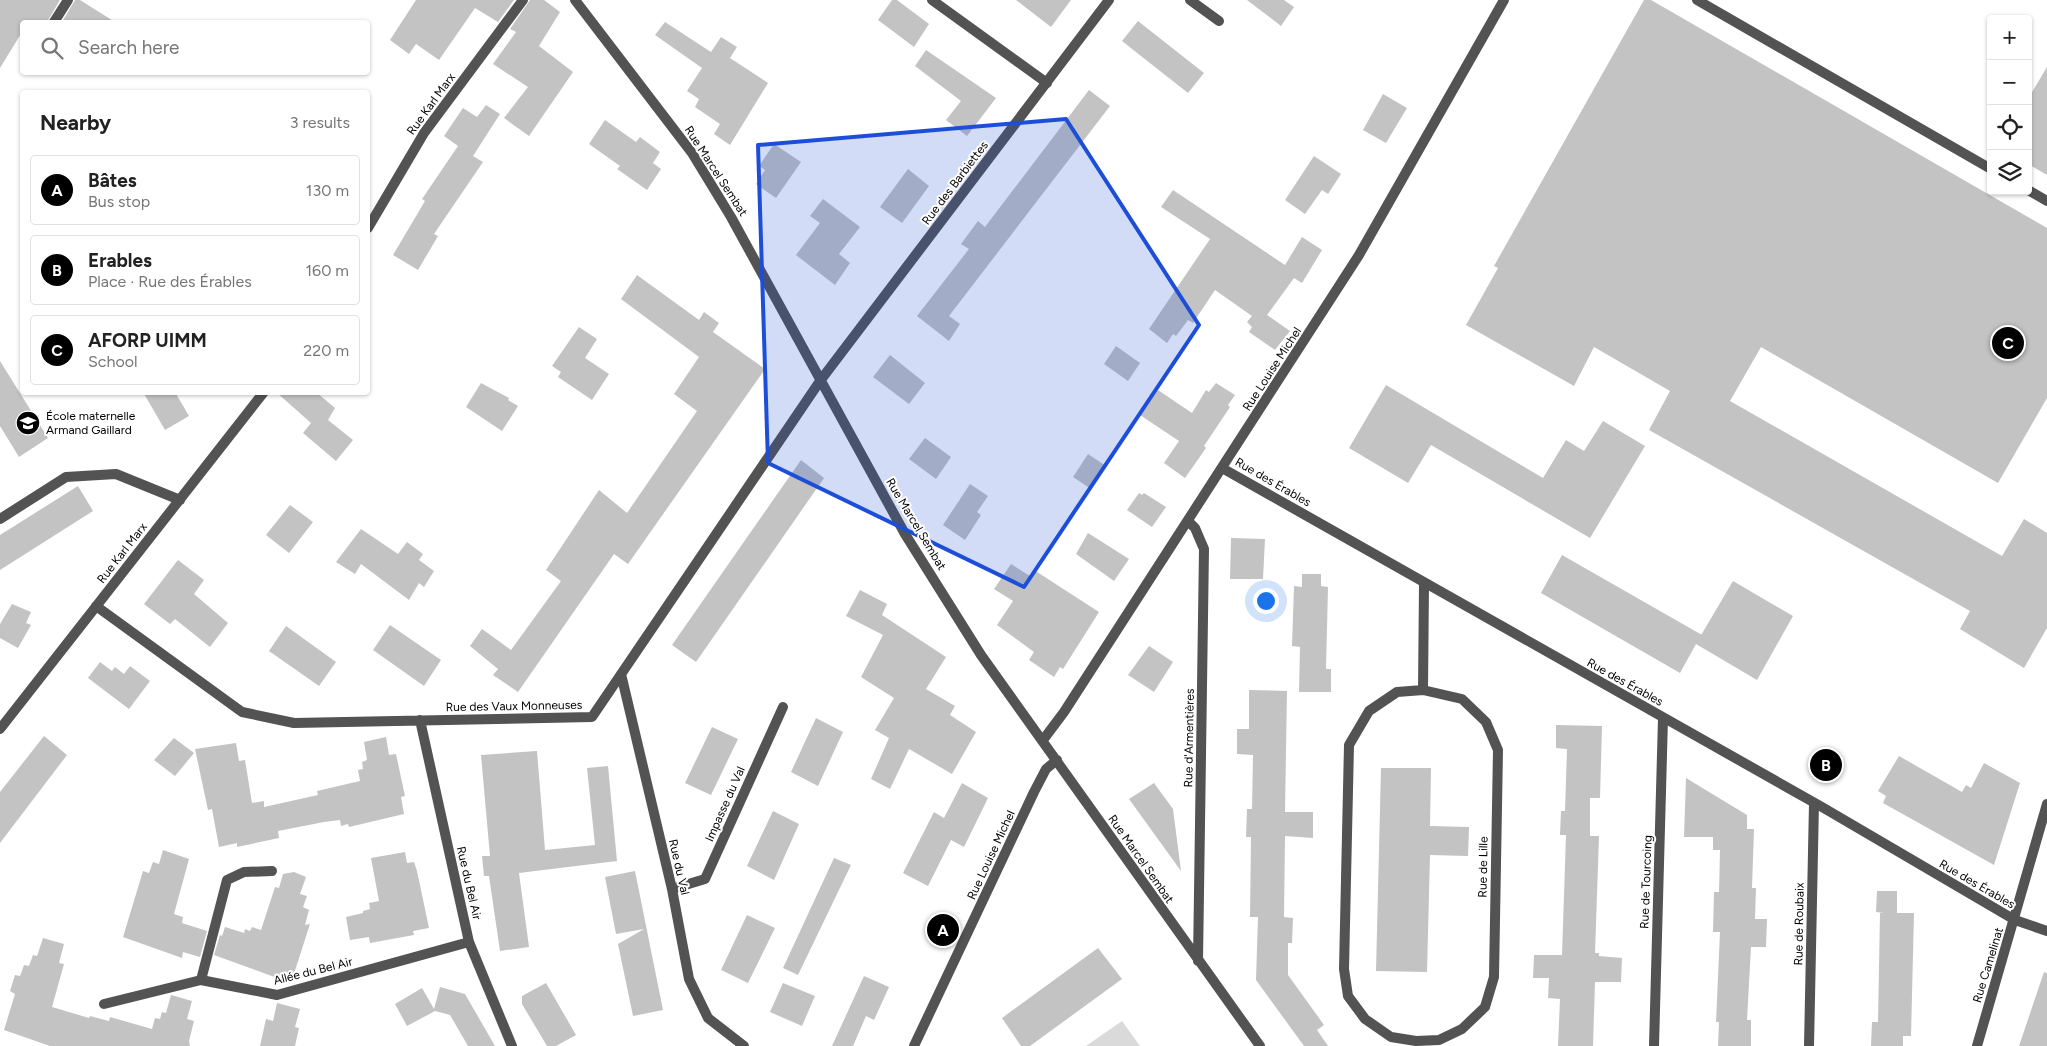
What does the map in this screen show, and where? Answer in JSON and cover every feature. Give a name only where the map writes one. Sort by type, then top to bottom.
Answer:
[{"type":"street","points":[[55,20],[68,0]]},
{"type":"street","name":"Rue Karl Marx","points":[[370,225],[424,133],[523,0]]},
{"type":"street","name":"Rue Marcel Sembat","points":[[575,0],[692,153],[731,218],[905,534],[981,655],[1260,1046]]},
{"type":"street","points":[[932,0],[1047,83]]},
{"type":"street","name":"Rue des Barbiettes","points":[[820,382],[1109,0]]},
{"type":"street","points":[[1190,0],[1219,21]]},
{"type":"street","name":"Rue Louise Michel","points":[[1043,740],[1064,712],[1359,255],[1504,0]]},
{"type":"street","points":[[1697,0],[1987,167]]},
{"type":"street","points":[[2032,192],[2047,201]]},
{"type":"street","name":"Rue des Vaux Monneuses","points":[[96,606],[242,712],[294,723],[592,717],[820,382]]},
{"type":"street","name":"Rue Karl Marx","points":[[0,729],[262,395]]},
{"type":"street","name":"Rue des Érables","points":[[1222,468],[1814,803],[2015,920],[2047,931]]},
{"type":"street","points":[[0,519],[66,477],[116,474],[180,500]]},
{"type":"street","name":"Rue d'Armentières","points":[[1188,521],[1195,528],[1204,550],[1198,961]]},
{"type":"street","points":[[1423,690],[1424,584]]},
{"type":"street","name":"Rue du Val","points":[[621,674],[672,889],[689,979],[708,1018],[744,1046]]},
{"type":"street","name":"Rue de Lille","points":[[1423,690],[1462,699],[1486,722],[1498,750],[1494,977],[1485,1007],[1462,1029],[1438,1040],[1416,1043],[1391,1037],[1365,1019],[1348,996],[1344,969],[1350,745],[1369,711],[1397,692],[1423,690]]},
{"type":"street","name":"Impasse du Val","points":[[672,889],[705,879],[783,707]]},
{"type":"street","name":"Rue de Tourcoing","points":[[1654,1046],[1663,718]]},
{"type":"street","name":"Rue du Bel Air","points":[[420,720],[469,942],[512,1046]]},
{"type":"street","name":"Rue Louise Michel","points":[[914,1046],[1034,792],[1046,769],[1057,760]]},
{"type":"street","name":"Rue de Roubaix","points":[[1809,1046],[1814,803]]},
{"type":"street","name":"Rue Camelinat","points":[[1977,1046],[2047,804]]},
{"type":"street","points":[[201,980],[227,880],[244,872],[272,870]]},
{"type":"street","name":"Allée du Bel Air","points":[[104,1004],[201,980],[277,995],[469,942]]},
{"type":"highlighted area","points":[[1066,119],[1199,325],[1024,587],[768,463],[758,145]]},
{"type":"shaded area","points":[[1122,1021],[1140,1046],[1086,1046]]},
{"type":"building","points":[[0,0],[60,0],[48,20],[20,20],[20,35],[0,68]]},
{"type":"building","points":[[75,0],[80,0],[112,20],[63,20]]},
{"type":"building","points":[[416,0],[514,0],[498,22],[475,8],[439,60],[416,44],[409,54],[390,40]]},
{"type":"building","points":[[530,0],[544,0],[560,12],[539,46],[573,72],[529,136],[504,118],[528,87],[493,64],[516,32],[510,29]]},
{"type":"building","points":[[892,0],[897,0],[929,24],[914,47],[878,20]]},
{"type":"building","points":[[1016,0],[1071,0],[1051,27]]},
{"type":"building","points":[[1247,0],[1284,0],[1294,7],[1281,26]]},
{"type":"building","points":[[1644,0],[1651,0],[2047,228],[2047,398],[1998,483],[1761,347],[1730,401],[2002,556],[2024,519],[2047,533],[2047,628],[2024,668],[1960,629],[1970,611],[1649,430],[1670,391],[1594,347],[1574,386],[1466,325],[1498,268],[1494,266]]},
{"type":"building","points":[[1138,21],[1204,73],[1188,93],[1122,41]]},
{"type":"building","points":[[665,22],[711,52],[721,37],[737,47],[730,58],[768,83],[730,145],[714,134],[720,124],[695,107],[699,99],[687,91],[702,68],[655,35]]},
{"type":"building","points":[[926,50],[996,98],[967,136],[946,120],[961,101],[915,66]]},
{"type":"building","points":[[2047,67],[2047,175],[2032,166],[2032,92]]},
{"type":"building","points":[[1089,90],[1110,106],[949,316],[960,324],[949,341],[917,316],[969,249],[961,244],[978,221],[985,227]]},
{"type":"building","points":[[1383,94],[1407,108],[1386,143],[1363,130]]},
{"type":"building","points":[[486,105],[500,114],[473,156],[483,162],[434,234],[438,236],[418,270],[393,255],[425,201],[422,199],[458,146],[444,136],[463,108],[477,117]]},
{"type":"building","points":[[605,120],[636,142],[640,137],[660,152],[653,163],[661,169],[647,190],[617,169],[620,166],[589,144]]},
{"type":"building","points":[[774,144],[801,162],[776,198],[756,184],[765,170],[759,166]]},
{"type":"building","points":[[1314,156],[1341,174],[1328,194],[1322,190],[1305,214],[1285,200]]},
{"type":"building","points":[[908,169],[929,186],[902,223],[880,207]]},
{"type":"building","points":[[1173,190],[1285,265],[1302,237],[1322,250],[1302,283],[1294,278],[1267,315],[1290,331],[1275,350],[1249,332],[1252,327],[1247,322],[1252,316],[1215,290],[1193,323],[1188,320],[1176,336],[1173,334],[1167,343],[1149,329],[1210,239],[1161,207]]},
{"type":"building","points":[[823,199],[860,227],[839,254],[850,263],[835,285],[796,255],[820,223],[810,216]]},
{"type":"building","points":[[637,275],[699,320],[704,312],[719,323],[713,332],[765,369],[628,564],[614,554],[518,692],[493,675],[498,669],[470,646],[482,629],[511,650],[561,581],[546,570],[599,490],[627,513],[697,411],[674,394],[699,357],[621,299]]},
{"type":"building","points":[[579,327],[597,339],[585,358],[609,374],[592,400],[558,377],[561,372],[552,366]]},
{"type":"building","points":[[1116,346],[1140,363],[1128,381],[1104,364]]},
{"type":"building","points":[[890,355],[925,383],[909,404],[873,377]]},
{"type":"building","points":[[0,361],[48,438],[19,457],[0,426]]},
{"type":"building","points":[[481,383],[509,398],[508,400],[518,406],[502,431],[466,407]]},
{"type":"building","points":[[1216,383],[1235,395],[1228,405],[1230,407],[1204,446],[1206,448],[1185,478],[1164,463],[1179,441],[1140,415],[1158,390],[1192,413],[1206,390],[1209,392]]},
{"type":"building","points":[[1386,385],[1543,478],[1566,440],[1584,451],[1603,421],[1645,446],[1590,538],[1431,445],[1408,483],[1349,448]]},
{"type":"building","points":[[145,395],[177,395],[189,416],[165,430]]},
{"type":"building","points":[[279,395],[320,395],[335,408],[328,420],[353,440],[336,461],[303,433],[311,423]]},
{"type":"building","points":[[925,438],[951,457],[936,479],[909,459]]},
{"type":"building","points":[[1088,454],[1106,466],[1091,489],[1073,477]]},
{"type":"building","points":[[801,460],[824,478],[696,662],[672,645]]},
{"type":"building","points":[[970,484],[988,496],[977,512],[981,515],[965,540],[943,525]]},
{"type":"building","points":[[78,486],[93,511],[0,570],[0,535]]},
{"type":"building","points":[[1139,493],[1142,495],[1144,493],[1166,507],[1152,527],[1127,510]]},
{"type":"building","points":[[290,505],[313,522],[289,553],[266,535]]},
{"type":"building","points":[[361,529],[398,554],[407,542],[423,554],[419,560],[434,571],[424,587],[419,583],[409,600],[361,564],[355,574],[336,562]]},
{"type":"building","points":[[1088,533],[1129,559],[1114,581],[1076,554]]},
{"type":"building","points":[[1231,538],[1265,539],[1263,579],[1230,579]]},
{"type":"building","points":[[1562,555],[1701,635],[1733,581],[1793,616],[1757,680],[1696,644],[1680,673],[1541,593]]},
{"type":"building","points":[[178,560],[204,580],[194,594],[228,623],[210,647],[175,619],[170,624],[144,604]]},
{"type":"building","points":[[1011,564],[1030,576],[1034,570],[1099,612],[1063,669],[1060,667],[1054,677],[1029,660],[1034,652],[997,625],[1013,601],[994,589]]},
{"type":"building","points":[[1302,574],[1321,574],[1321,586],[1328,587],[1326,669],[1331,669],[1331,692],[1299,692],[1300,647],[1292,646],[1294,586],[1302,587]]},
{"type":"building","points":[[860,590],[887,604],[882,615],[946,657],[926,689],[955,706],[950,715],[976,732],[952,774],[909,749],[890,789],[871,779],[889,738],[875,730],[894,698],[861,677],[883,635],[846,616]]},
{"type":"building","points":[[12,604],[31,612],[26,623],[31,625],[18,648],[0,638],[0,624]]},
{"type":"building","points":[[390,625],[441,660],[424,686],[373,650]]},
{"type":"building","points":[[286,626],[336,662],[319,686],[269,651]]},
{"type":"building","points":[[1149,646],[1173,662],[1154,692],[1128,675]]},
{"type":"building","points":[[100,662],[112,671],[115,667],[124,674],[130,666],[150,681],[129,709],[88,678]]},
{"type":"building","points":[[1249,690],[1287,691],[1285,812],[1313,812],[1313,838],[1285,836],[1284,917],[1293,918],[1292,943],[1288,943],[1288,975],[1324,1025],[1317,1030],[1328,1046],[1304,1046],[1256,980],[1258,917],[1250,917],[1251,837],[1246,837],[1247,809],[1252,809],[1253,755],[1237,754],[1237,729],[1249,729]]},
{"type":"building","points":[[816,718],[843,732],[818,786],[791,772]]},
{"type":"building","points":[[1556,725],[1602,726],[1600,798],[1590,798],[1590,836],[1599,836],[1595,953],[1599,953],[1599,956],[1622,958],[1621,982],[1595,982],[1593,1046],[1558,1046],[1560,999],[1548,998],[1549,978],[1533,978],[1534,955],[1562,955],[1566,835],[1560,835],[1561,811],[1565,811],[1567,749],[1556,748]]},
{"type":"building","points":[[712,727],[738,739],[711,795],[685,783]]},
{"type":"building","points":[[44,736],[67,755],[0,843],[0,792]]},
{"type":"building","points":[[386,737],[389,755],[396,754],[405,796],[401,797],[404,814],[349,827],[348,824],[341,826],[340,820],[324,822],[278,831],[279,838],[237,847],[237,843],[219,847],[212,809],[208,810],[195,749],[236,743],[239,761],[245,760],[252,803],[264,801],[264,807],[318,795],[317,791],[360,781],[358,770],[363,769],[362,762],[367,760],[364,742]]},
{"type":"building","points":[[174,738],[194,753],[175,776],[154,760]]},
{"type":"building","points":[[537,751],[545,850],[595,845],[587,768],[608,766],[617,861],[519,873],[529,947],[500,951],[489,876],[484,876],[482,856],[490,856],[481,755]]},
{"type":"building","points":[[1899,756],[1962,792],[1966,785],[1971,788],[1984,763],[2020,783],[1994,865],[1883,803],[1886,796],[1878,791]]},
{"type":"building","points":[[1381,768],[1431,768],[1430,826],[1469,827],[1468,856],[1430,855],[1427,972],[1376,971]]},
{"type":"building","points":[[1686,778],[1747,815],[1747,829],[1754,829],[1752,888],[1756,888],[1755,919],[1767,919],[1766,947],[1751,947],[1747,1020],[1751,1020],[1751,1046],[1718,1046],[1719,1022],[1716,1022],[1720,932],[1713,932],[1714,892],[1719,892],[1720,850],[1713,850],[1713,837],[1684,837]]},
{"type":"building","points":[[962,783],[988,798],[964,847],[951,840],[928,886],[903,873],[934,812],[944,818]]},
{"type":"building","points":[[1154,783],[1173,809],[1181,871],[1129,799]]},
{"type":"building","points":[[773,811],[799,824],[774,880],[747,866]]},
{"type":"building","points":[[163,850],[189,859],[174,914],[183,917],[182,923],[207,931],[200,957],[183,952],[182,958],[123,937],[143,871],[149,873],[153,862],[159,864]]},
{"type":"building","points":[[405,852],[407,863],[414,862],[417,871],[429,928],[413,931],[414,935],[370,943],[369,937],[350,940],[346,917],[363,913],[363,911],[370,909],[369,903],[379,901],[371,858]]},
{"type":"building","points":[[834,858],[851,865],[798,975],[783,968]]},
{"type":"building","points":[[635,871],[663,1010],[633,1016],[618,944],[644,929],[616,934],[605,877]]},
{"type":"building","points":[[294,872],[306,877],[300,894],[307,896],[303,907],[309,910],[305,925],[310,924],[291,983],[214,955],[220,935],[222,936],[225,927],[244,933],[245,929],[250,931],[252,927],[261,930],[275,887],[279,888],[283,874]]},
{"type":"building","points":[[1877,891],[1897,891],[1897,913],[1914,913],[1911,1036],[1903,1036],[1903,1046],[1871,1046],[1872,1022],[1878,1022],[1880,913],[1884,913],[1876,912]]},
{"type":"building","points":[[747,915],[775,928],[748,983],[721,970]]},
{"type":"building","points":[[43,938],[64,944],[59,963],[64,964],[52,1007],[89,1018],[90,1016],[109,1021],[110,1017],[152,1029],[155,1018],[160,1019],[162,1012],[166,1013],[171,995],[192,1001],[187,1019],[194,1021],[189,1041],[190,1046],[50,1046],[4,1030],[15,994],[10,991],[15,975],[20,976],[24,965],[29,966],[33,955],[37,956]]},
{"type":"building","points":[[1098,948],[1122,979],[1030,1046],[1021,1046],[1002,1018]]},
{"type":"building","points":[[2044,972],[2047,973],[2047,1046],[2019,1046]]},
{"type":"building","points":[[864,976],[889,987],[874,1020],[866,1016],[853,1046],[832,1046]]},
{"type":"building","points":[[546,983],[576,1035],[556,1046],[547,1046],[522,1004],[522,996]]},
{"type":"building","points":[[783,983],[815,996],[802,1026],[770,1012]]},
{"type":"building","points":[[440,987],[465,994],[495,1046],[468,1046],[450,1015],[435,1011],[407,1026],[395,1004],[422,988],[434,1009]]},
{"type":"building","points":[[277,1003],[300,1009],[295,1027],[299,1028],[295,1046],[260,1046],[266,1019],[273,1021]]},
{"type":"place","name":"AFORP UIMM","points":[[2008,343]]},
{"type":"place","name":"École maternelle Armand Gaillard","points":[[28,423]]},
{"type":"place","name":"Erables","points":[[1826,765]]},
{"type":"place","name":"Bâtes","points":[[943,930]]}]
